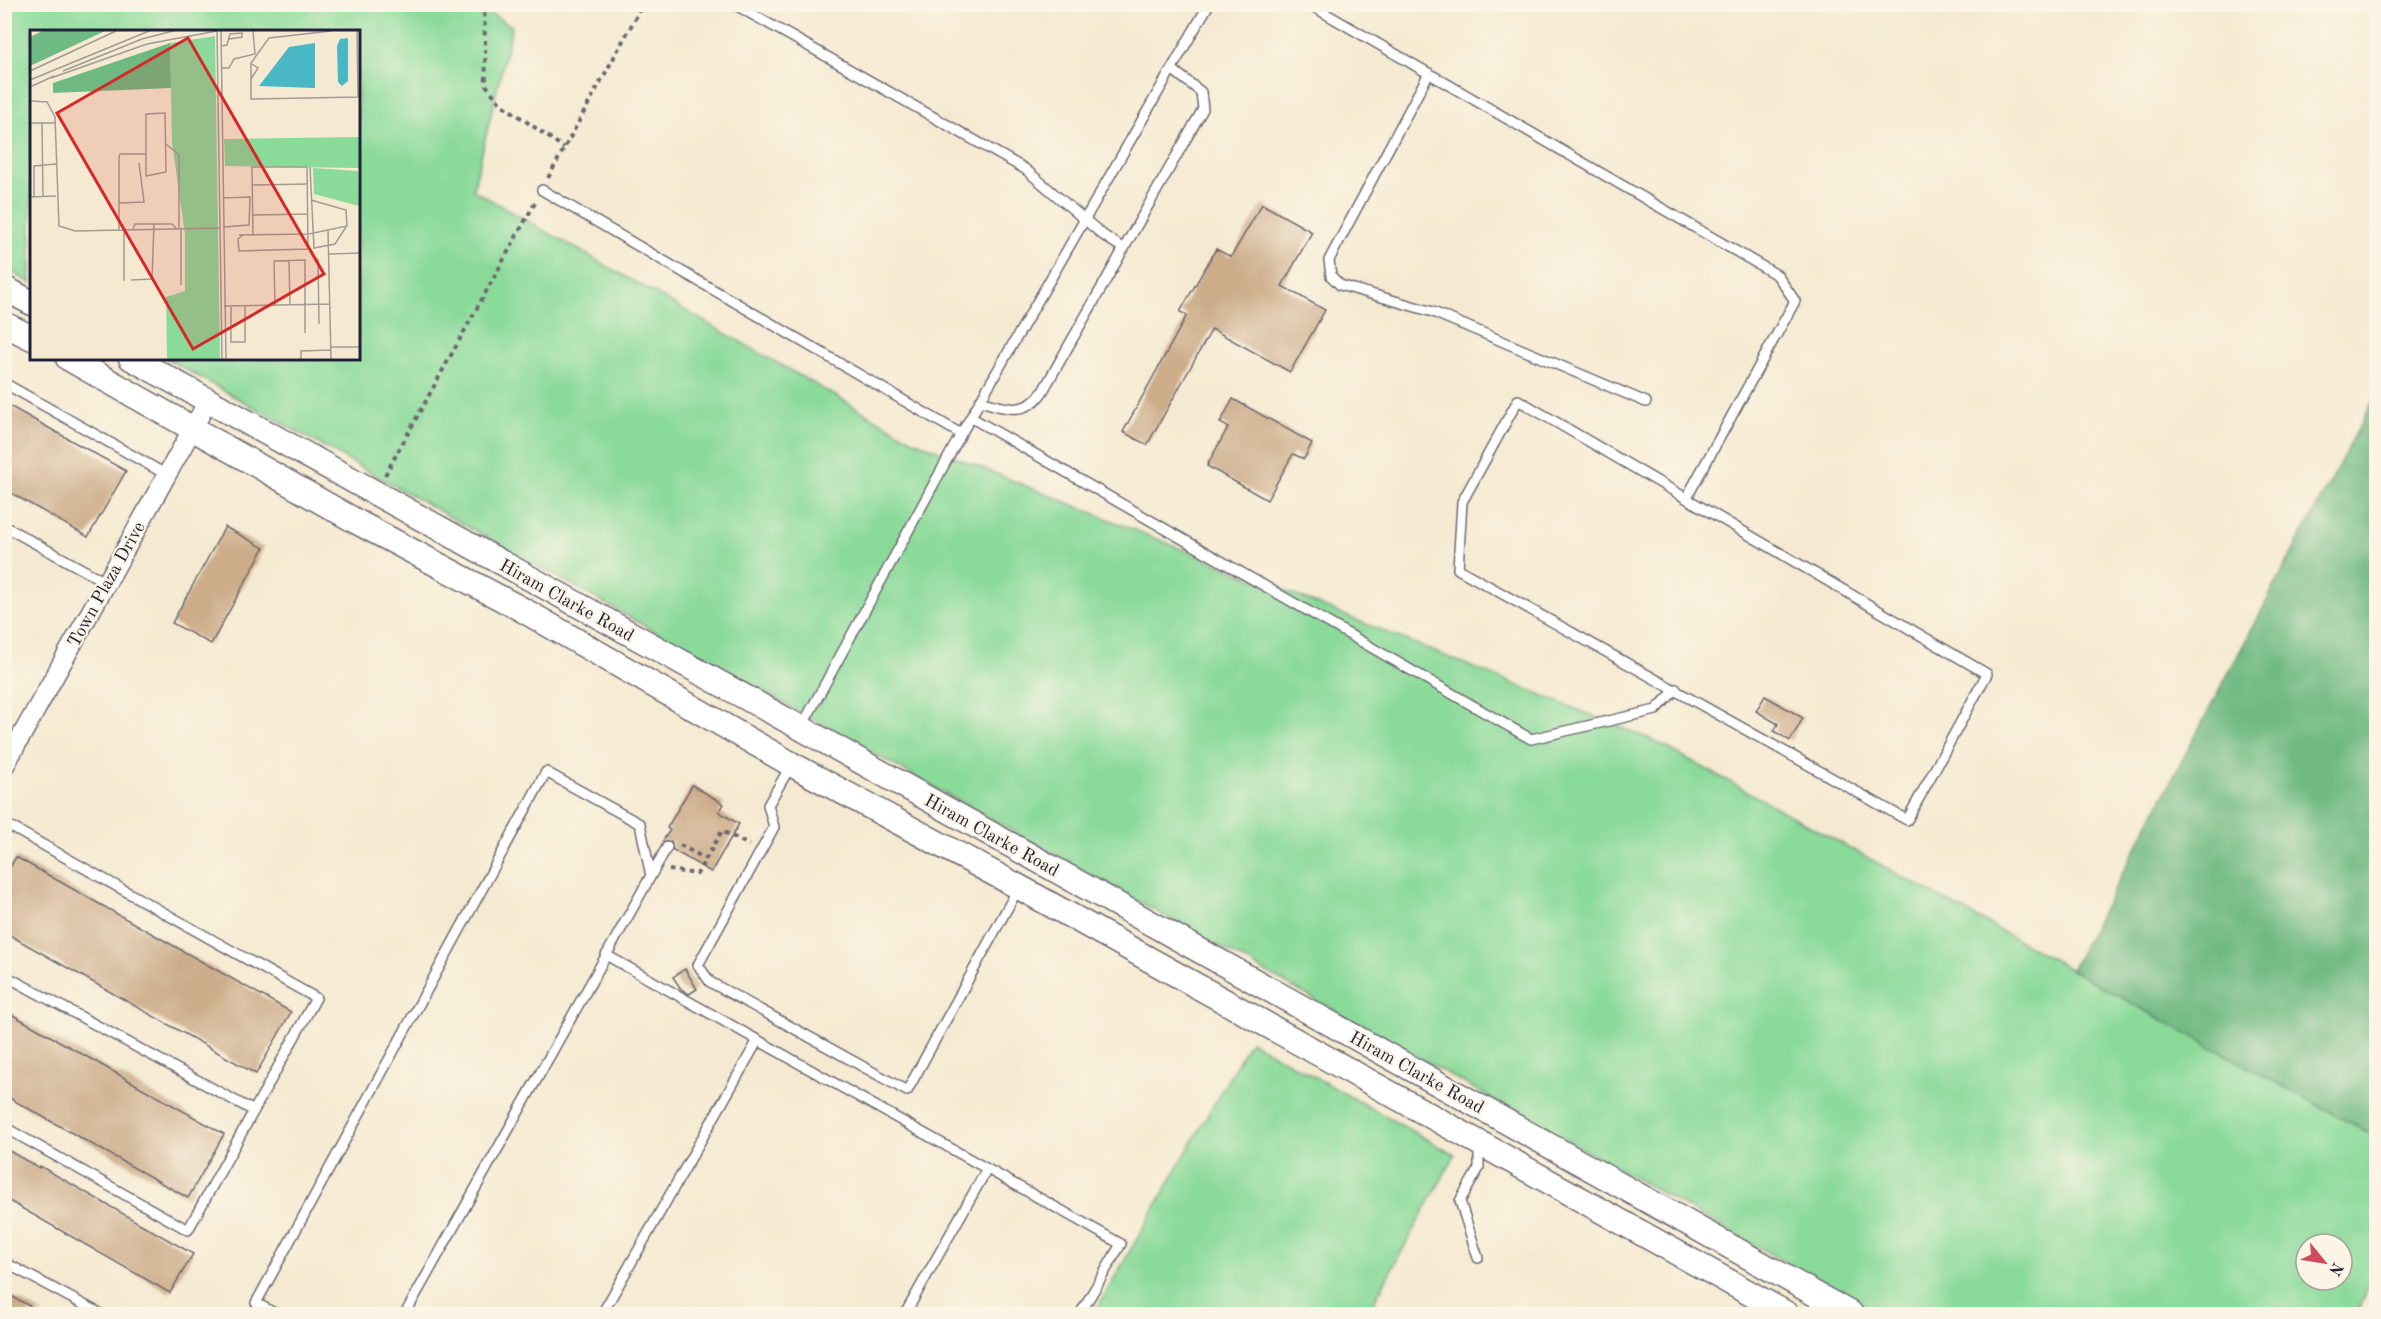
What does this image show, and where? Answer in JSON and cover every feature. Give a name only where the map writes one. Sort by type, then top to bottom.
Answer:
[{"type":"main road","points":[[4,288],[30,302]]},
{"type":"main road","points":[[4,324],[30,337]]},
{"type":"main road","name":"Hiram Clarke Road","points":[[72,360],[359,523],[524,610],[791,764],[1019,887],[1786,1314]]},
{"type":"main road","name":"Hiram Clarke Road","points":[[135,360],[801,728],[1851,1314]]},
{"type":"main road","points":[[524,610],[537,583]]},
{"type":"main road","points":[[791,764],[801,728]]},
{"type":"main road","points":[[1019,887],[1031,856]]},
{"type":"main road","points":[[1246,1015],[1262,986]]},
{"type":"main road","points":[[1479,1144],[1495,1116]]},
{"type":"main road","points":[[1740,1288],[1756,1261]]},
{"type":"street","name":"Town Plaza Drive","points":[[4,767],[208,401]]},
{"type":"lane","points":[[734,4],[1025,168],[1103,235],[1124,249]]},
{"type":"lane","points":[[801,728],[961,434],[1209,4]]},
{"type":"lane","points":[[1310,4],[1777,275],[1795,301],[1687,497]]},
{"type":"lane","points":[[981,401],[999,407],[1023,408],[1037,402],[1203,109],[1200,92],[1173,70]]},
{"type":"lane","points":[[1429,74],[1329,260],[1330,276],[1340,285],[1433,312],[1646,402]]},
{"type":"lane","points":[[542,190],[961,434]]},
{"type":"lane","points":[[4,383],[167,475]]},
{"type":"lane","points":[[1518,400],[1987,674],[1907,820],[1676,689],[1458,569],[1462,502],[1518,400]]},
{"type":"lane","points":[[972,418],[1531,739],[1656,710],[1676,689]]},
{"type":"lane","points":[[4,526],[107,583]]},
{"type":"lane","points":[[791,764],[768,805],[774,827],[698,965],[710,982],[907,1091],[1019,887]]},
{"type":"lane","points":[[276,1314],[256,1303],[546,772],[640,824],[653,872]]},
{"type":"lane","points":[[4,823],[316,998],[188,1230],[4,1127]]},
{"type":"lane","points":[[405,1314],[667,847]]},
{"type":"lane","points":[[606,955],[1121,1244],[1080,1314]]},
{"type":"lane","points":[[4,975],[254,1111]]},
{"type":"lane","points":[[602,1314],[758,1040]]},
{"type":"lane","points":[[1478,1258],[1460,1201],[1479,1168],[1479,1144]]},
{"type":"lane","points":[[905,1314],[987,1169]]},
{"type":"lane","points":[[4,1262],[101,1314]]},
{"type":"path","points":[[484,4],[486,85],[500,103],[564,148]]},
{"type":"path","points":[[374,494],[643,4]]},
{"type":"path","points":[[653,872],[697,874],[722,831],[760,852]]},
{"type":"path","points":[[667,847],[672,840],[706,859]]},
{"type":"green space","points":[[5,5],[475,5],[512,26],[473,190],[913,440],[1657,742],[2376,1137],[2376,1265],[2358,1314],[1878,1314],[169,360],[360,360],[360,30],[30,30],[30,282],[5,268]]},
{"type":"green space","points":[[2376,395],[2376,1137],[2071,970]]},
{"type":"green space","points":[[1250,1041],[1455,1155],[1367,1314],[1094,1314]]},
{"type":"building","points":[[1262,204],[1312,232],[1282,286],[1325,310],[1290,372],[1212,329],[1147,445],[1123,432],[1187,315],[1180,312],[1216,249],[1231,257]]},
{"type":"building","points":[[1233,399],[1312,443],[1304,459],[1293,454],[1267,500],[1207,466],[1228,427],[1220,423]]},
{"type":"building","points":[[4,403],[126,471],[88,537],[4,489]]},
{"type":"building","points":[[225,527],[264,548],[211,644],[172,623]]},
{"type":"building","points":[[1765,696],[1803,718],[1790,741],[1774,731],[1778,724],[1756,711]]},
{"type":"building","points":[[692,785],[724,804],[719,812],[739,824],[711,872],[673,850],[671,841],[662,842],[670,830],[667,828]]},
{"type":"building","points":[[16,857],[291,1012],[256,1074],[4,932],[4,877]]},
{"type":"building","points":[[685,969],[697,989],[689,994],[681,989],[673,977]]},
{"type":"building","points":[[4,1010],[224,1134],[188,1198],[4,1095]]},
{"type":"building","points":[[4,1148],[39,1168],[40,1166],[193,1254],[170,1293],[4,1198]]},
{"type":"building","points":[[4,1292],[44,1314],[4,1314]]}]
